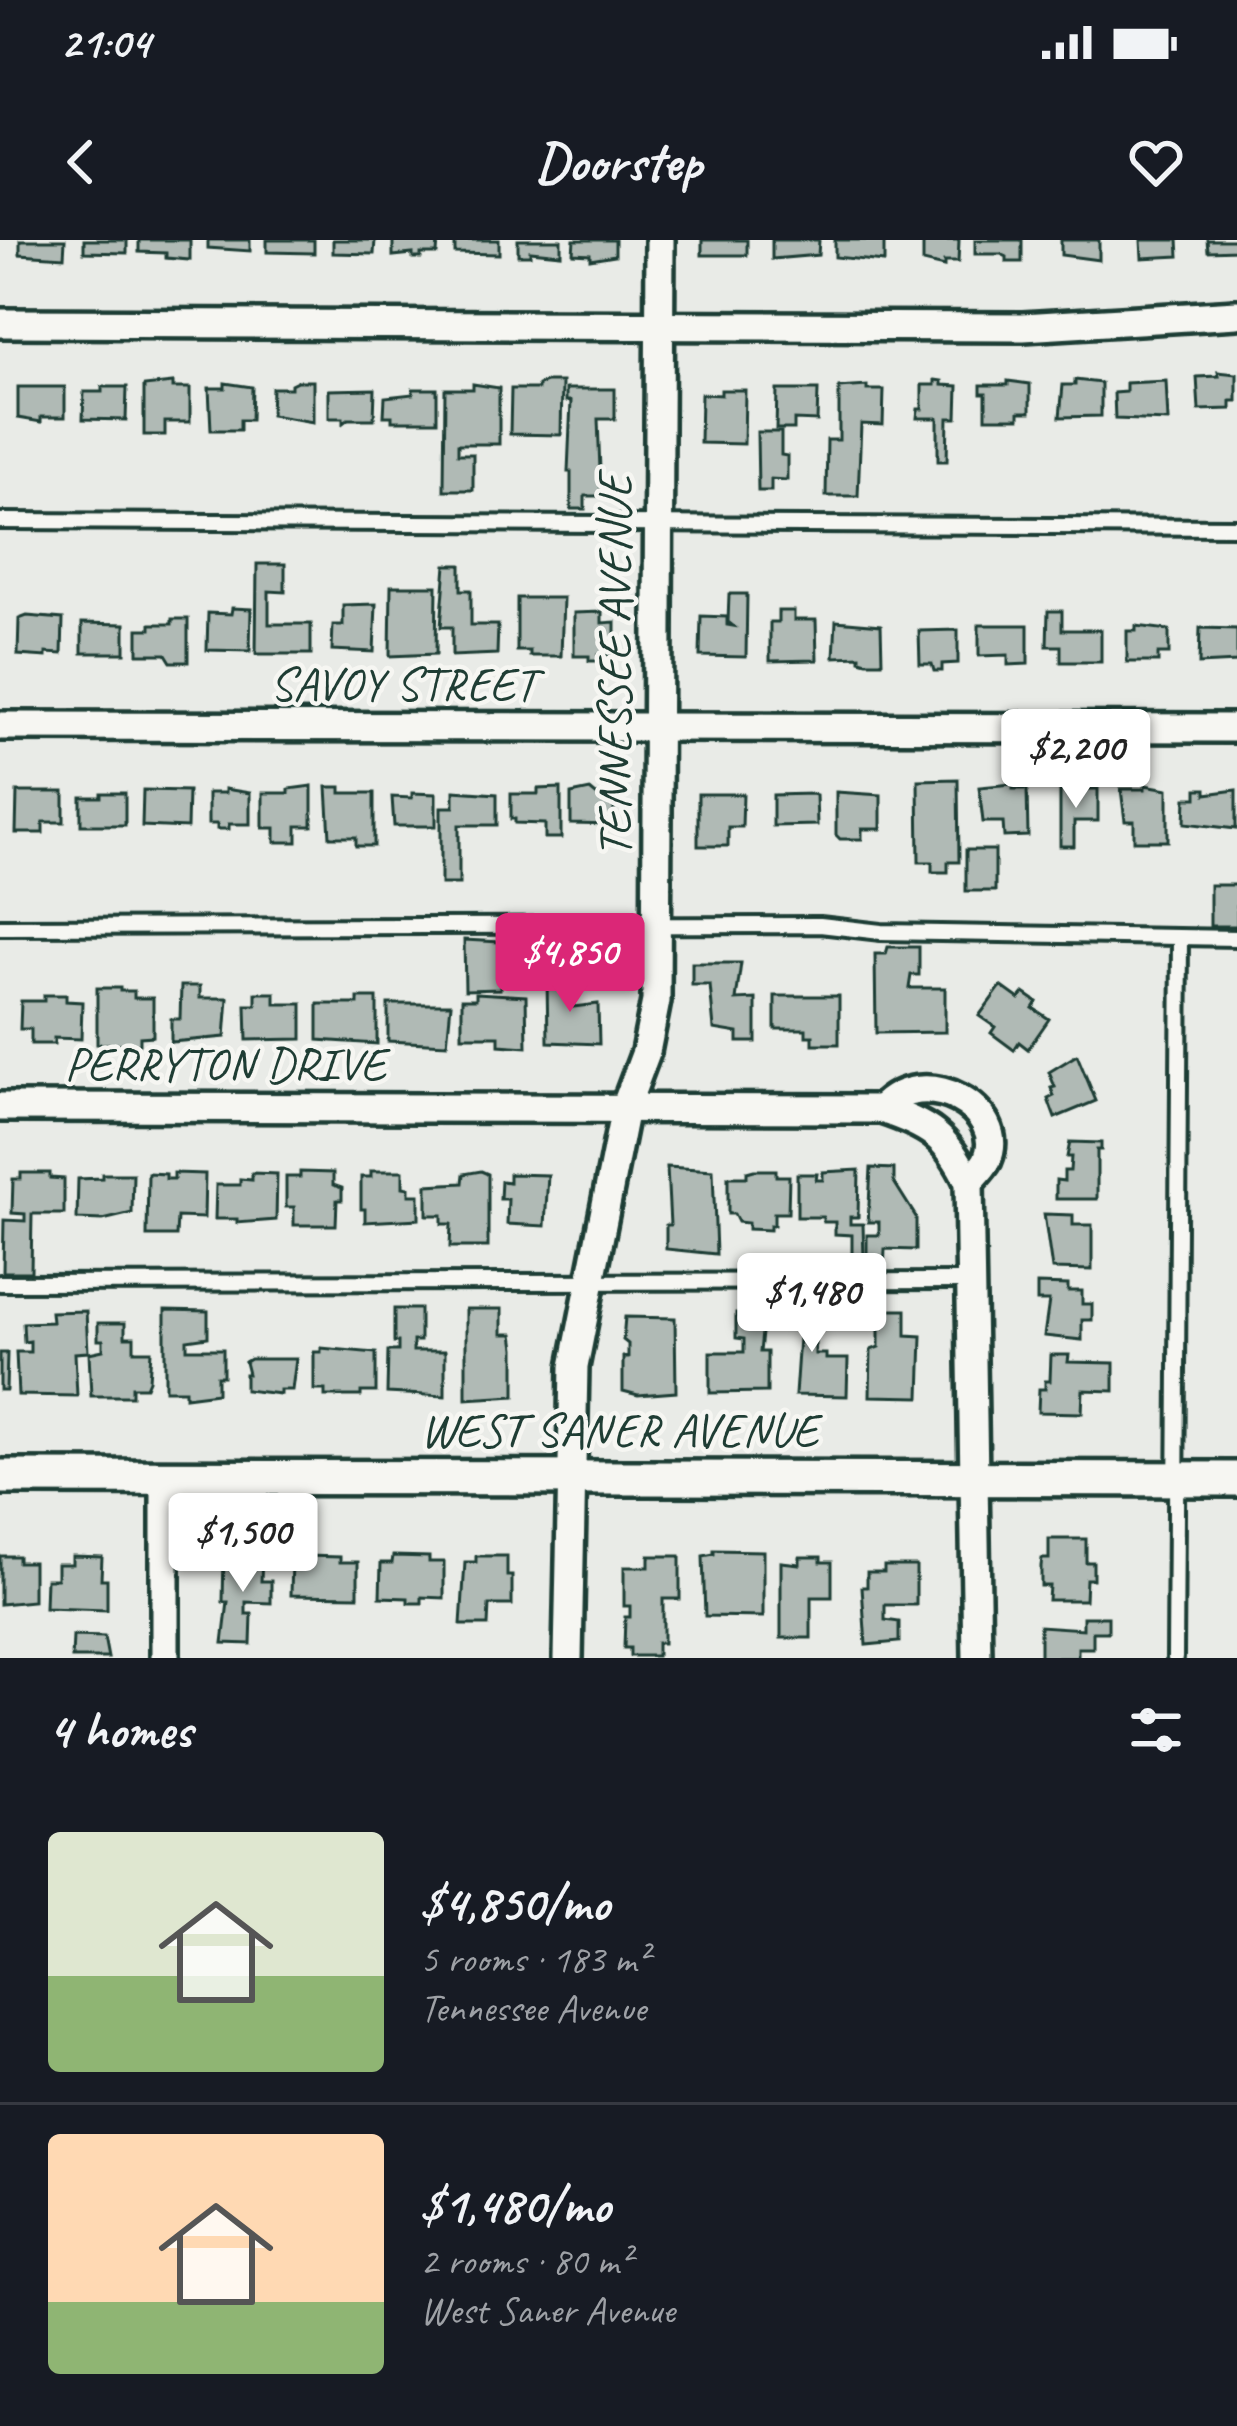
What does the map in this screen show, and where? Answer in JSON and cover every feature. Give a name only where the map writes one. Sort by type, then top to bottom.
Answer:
[{"type":"street","name":"TENNESSEE AVENUE","points":[[568,1658],[574,1367],[625,1108],[646,1052],[656,1001],[659,240]]},
{"type":"street","points":[[0,323],[1022,327],[1237,314]]},
{"type":"street","name":"SAVOY STREET","points":[[0,726],[1237,728]]},
{"type":"street","name":"PERRYTON DRIVE","points":[[0,1107],[881,1109],[937,1132],[956,1154],[969,1183],[987,1160],[984,1124],[969,1105],[949,1093],[906,1090],[881,1109]]},
{"type":"street","points":[[969,1183],[977,1658]]},
{"type":"street","points":[[165,1476],[165,1658]]},
{"type":"street","name":"WEST SANER AVENUE","points":[[0,1477],[1237,1479]]},
{"type":"lane","points":[[0,521],[1237,527]]},
{"type":"lane","points":[[0,927],[820,925],[881,932],[1237,938]]},
{"type":"lane","points":[[1175,1658],[1180,938]]},
{"type":"lane","points":[[0,1283],[971,1281]]},
{"type":"building","points":[[20,240],[65,240],[64,257],[20,254]]},
{"type":"building","points":[[84,240],[127,240],[127,253],[84,252]]},
{"type":"building","points":[[139,240],[190,240],[190,260],[139,252]]},
{"type":"building","points":[[208,240],[250,240],[250,251],[208,248]]},
{"type":"building","points":[[267,240],[314,240],[314,253],[267,252]]},
{"type":"building","points":[[333,240],[375,240],[374,254],[333,253]]},
{"type":"building","points":[[393,240],[438,240],[437,254],[393,256]]},
{"type":"building","points":[[455,240],[499,240],[499,254],[455,253]]},
{"type":"building","points":[[518,240],[561,240],[561,254],[530,251],[530,255],[518,255]]},
{"type":"building","points":[[574,240],[615,240],[615,255],[590,259],[590,254],[573,253]]},
{"type":"building","points":[[702,240],[747,240],[747,255],[702,255]]},
{"type":"building","points":[[772,240],[819,240],[818,255],[772,259]]},
{"type":"building","points":[[835,240],[884,240],[884,262],[835,257]]},
{"type":"building","points":[[923,240],[959,240],[958,262],[944,262],[944,267],[923,262]]},
{"type":"building","points":[[975,240],[1022,240],[1022,262],[1007,262],[1001,254],[975,254]]},
{"type":"building","points":[[1061,240],[1099,240],[1099,260],[1061,255]]},
{"type":"building","points":[[1141,240],[1178,240],[1179,256],[1142,258]]},
{"type":"building","points":[[1207,240],[1237,240],[1237,250],[1208,251]]},
{"type":"building","points":[[1218,372],[1237,374],[1237,401],[1231,401],[1231,409],[1199,410],[1197,377],[1219,376]]},
{"type":"building","points":[[935,380],[958,386],[957,418],[948,418],[947,461],[938,461],[938,418],[917,418],[922,385],[935,385]]},
{"type":"building","points":[[1075,380],[1101,383],[1101,416],[1060,417],[1063,385],[1075,385]]},
{"type":"building","points":[[297,381],[313,381],[313,422],[271,415],[272,388],[291,388]]},
{"type":"building","points":[[1008,381],[1030,384],[1030,412],[1019,412],[1019,418],[986,418],[986,393],[981,393],[981,385],[1008,385]]},
{"type":"building","points":[[1166,381],[1168,421],[1115,419],[1114,393],[1126,392],[1126,383]]},
{"type":"building","points":[[546,382],[562,382],[561,435],[510,434],[511,389],[538,389]]},
{"type":"building","points":[[173,383],[173,388],[190,388],[190,422],[165,422],[165,435],[144,435],[144,386]]},
{"type":"building","points":[[225,383],[252,387],[251,420],[240,420],[240,430],[211,430],[209,388],[225,388]]},
{"type":"building","points":[[473,384],[499,388],[499,444],[458,444],[458,454],[473,454],[473,490],[444,490],[445,389],[473,389]]},
{"type":"building","points":[[867,386],[867,390],[884,390],[883,425],[861,424],[858,496],[826,496],[827,440],[839,440],[839,388]]},
{"type":"building","points":[[18,387],[65,387],[65,417],[41,417],[41,422],[18,418]]},
{"type":"building","points":[[102,387],[127,387],[126,420],[83,419],[84,392],[102,392]]},
{"type":"building","points":[[375,389],[374,419],[343,423],[343,418],[329,418],[329,390]]},
{"type":"building","points":[[413,389],[437,389],[437,421],[392,421],[392,416],[384,416],[385,397],[413,394]]},
{"type":"building","points":[[566,389],[615,389],[615,419],[598,419],[601,496],[585,496],[585,509],[571,509],[571,401],[566,401]]},
{"type":"building","points":[[721,390],[745,390],[744,444],[700,443],[701,394],[721,395]]},
{"type":"building","points":[[777,390],[818,390],[817,421],[794,420],[794,429],[776,429]]},
{"type":"building","points":[[757,432],[781,432],[781,455],[787,456],[787,480],[771,479],[771,491],[758,491]]},
{"type":"building","points":[[257,564],[285,564],[285,592],[269,591],[269,624],[311,624],[311,654],[256,654]]},
{"type":"building","points":[[446,565],[461,565],[461,590],[471,590],[471,625],[498,625],[497,654],[452,656],[452,627],[441,627]]},
{"type":"building","points":[[391,586],[437,586],[436,654],[390,656]]},
{"type":"building","points":[[729,594],[747,594],[746,657],[700,656],[701,616],[727,617],[727,625],[733,626],[728,622]]},
{"type":"building","points":[[517,598],[563,598],[561,656],[517,651]]},
{"type":"building","points":[[376,604],[374,652],[332,650],[333,625],[343,625],[343,605]]},
{"type":"building","points":[[232,608],[251,609],[250,651],[207,650],[208,613],[231,614]]},
{"type":"building","points":[[778,611],[794,611],[794,620],[816,620],[817,660],[770,661],[770,622],[778,622]]},
{"type":"building","points":[[1048,611],[1062,611],[1062,630],[1101,630],[1101,662],[1061,662],[1061,646],[1047,646]]},
{"type":"building","points":[[602,612],[602,623],[615,622],[615,654],[598,655],[599,661],[574,656],[574,613]]},
{"type":"building","points":[[19,619],[63,619],[62,654],[18,655]]},
{"type":"building","points":[[172,619],[188,619],[188,662],[171,662],[166,654],[138,654],[138,629],[172,624]]},
{"type":"building","points":[[836,621],[881,625],[882,662],[867,662],[860,656],[834,657]]},
{"type":"building","points":[[82,623],[125,624],[125,653],[82,653]]},
{"type":"building","points":[[979,625],[1028,625],[1028,664],[1008,665],[1008,655],[979,656]]},
{"type":"building","points":[[1136,626],[1169,630],[1169,654],[1158,654],[1158,662],[1127,662],[1127,631],[1136,631]]},
{"type":"building","points":[[1200,628],[1237,629],[1237,662],[1199,664]]},
{"type":"building","points":[[958,630],[958,663],[942,664],[942,671],[934,671],[932,664],[920,664],[919,631]]},
{"type":"building","points":[[958,779],[959,862],[948,862],[948,872],[932,872],[932,862],[919,862],[918,780]]},
{"type":"building","points":[[1013,784],[1013,789],[1027,789],[1028,836],[1004,837],[1003,822],[983,822],[979,787]]},
{"type":"building","points":[[1073,784],[1098,789],[1098,821],[1074,821],[1074,846],[1060,846],[1060,789],[1073,789]]},
{"type":"building","points":[[1145,785],[1168,789],[1168,841],[1134,841],[1134,821],[1125,821],[1121,789],[1145,789]]},
{"type":"building","points":[[312,786],[312,826],[297,826],[297,842],[275,842],[275,828],[263,828],[263,793],[289,793],[289,789]]},
{"type":"building","points":[[327,787],[341,787],[341,793],[374,793],[374,846],[356,846],[356,837],[330,837]]},
{"type":"building","points":[[561,788],[561,838],[545,838],[545,824],[511,819],[511,794]]},
{"type":"building","points":[[225,789],[250,793],[250,824],[217,829],[217,824],[208,824],[208,793],[225,793]]},
{"type":"building","points":[[1197,789],[1206,789],[1206,794],[1236,790],[1236,829],[1185,823],[1186,798],[1197,798]]},
{"type":"building","points":[[143,790],[188,791],[187,828],[142,826]]},
{"type":"building","points":[[590,790],[596,795],[614,795],[614,825],[571,824],[571,794]]},
{"type":"building","points":[[454,791],[497,794],[497,825],[459,825],[459,884],[441,884],[441,807],[454,807]]},
{"type":"building","points":[[17,792],[64,792],[64,822],[43,822],[43,833],[16,833]]},
{"type":"building","points":[[836,792],[881,795],[881,829],[862,829],[862,839],[840,839],[836,835]]},
{"type":"building","points":[[101,793],[125,793],[125,825],[81,825],[81,797],[101,797]]},
{"type":"building","points":[[412,793],[436,794],[436,826],[394,826],[392,797],[412,798]]},
{"type":"building","points":[[698,794],[743,794],[742,827],[728,827],[728,846],[698,846]]},
{"type":"building","points":[[773,795],[816,795],[817,825],[773,826]]},
{"type":"building","points":[[966,850],[995,850],[995,891],[966,891]]},
{"type":"building","points":[[1210,885],[1237,885],[1237,926],[1210,926]]},
{"type":"building","points":[[464,940],[500,942],[500,989],[465,990]]},
{"type":"building","points":[[888,947],[919,947],[919,975],[911,975],[909,988],[945,988],[945,1032],[876,1033],[875,954],[886,954]]},
{"type":"building","points":[[692,963],[741,963],[736,1000],[756,999],[756,1042],[738,1042],[738,1033],[714,1029],[710,985],[692,985]]},
{"type":"building","points":[[576,978],[573,1007],[598,1004],[599,1044],[548,1042],[547,979]]},
{"type":"building","points":[[181,986],[200,986],[200,998],[228,998],[225,1037],[171,1042],[171,1019],[180,1019]]},
{"type":"building","points":[[1001,986],[1019,999],[1024,993],[1037,1002],[1033,1008],[1049,1019],[1028,1049],[1019,1042],[1014,1050],[991,1033],[995,1027],[979,1016]]},
{"type":"building","points":[[97,988],[120,988],[134,991],[134,998],[153,998],[153,1036],[140,1037],[140,1044],[97,1044]]},
{"type":"building","points":[[256,993],[275,993],[275,1004],[302,1004],[302,1039],[247,1040],[246,1005],[256,1005]]},
{"type":"building","points":[[476,993],[526,996],[527,1047],[499,1045],[499,1036],[462,1036],[462,999],[476,999]]},
{"type":"building","points":[[44,995],[66,995],[66,1001],[82,1002],[81,1039],[54,1038],[54,1044],[31,1044],[31,1029],[20,1029],[21,1001],[44,1001]]},
{"type":"building","points":[[775,996],[839,996],[839,1044],[813,1044],[806,1029],[775,1029]]},
{"type":"building","points":[[358,998],[377,998],[377,1044],[318,1040],[318,1004],[358,1004]]},
{"type":"building","points":[[388,1004],[451,1004],[447,1044],[388,1041]]},
{"type":"building","points":[[1077,1055],[1096,1101],[1055,1118],[1048,1099],[1054,1096],[1051,1088],[1055,1087],[1049,1072]]},
{"type":"building","points":[[1070,1142],[1101,1143],[1097,1199],[1056,1199],[1056,1180],[1064,1181],[1064,1171],[1070,1171]]},
{"type":"building","points":[[667,1167],[713,1170],[716,1254],[666,1249],[666,1225],[670,1225]]},
{"type":"building","points":[[871,1168],[894,1169],[894,1182],[916,1217],[916,1250],[885,1249],[884,1273],[867,1273],[867,1235],[879,1235],[879,1222],[868,1222]]},
{"type":"building","points":[[754,1170],[776,1170],[776,1176],[789,1176],[788,1213],[774,1213],[770,1230],[748,1229],[748,1223],[728,1214],[728,1177],[747,1177]]},
{"type":"building","points":[[859,1170],[858,1217],[850,1217],[850,1224],[863,1224],[864,1260],[852,1260],[852,1235],[835,1234],[835,1222],[823,1222],[823,1217],[797,1217],[797,1174],[817,1174],[816,1180],[823,1180],[823,1172]]},
{"type":"building","points":[[371,1171],[403,1171],[403,1187],[409,1188],[409,1195],[419,1195],[419,1219],[365,1222],[361,1177],[371,1177]]},
{"type":"building","points":[[300,1172],[333,1173],[333,1185],[342,1188],[336,1225],[294,1225],[294,1207],[286,1207],[286,1177],[300,1177]]},
{"type":"building","points":[[21,1173],[50,1173],[50,1178],[64,1179],[64,1214],[32,1214],[31,1272],[3,1272],[4,1220],[25,1221],[25,1214],[12,1213],[13,1179],[21,1179]]},
{"type":"building","points":[[148,1173],[166,1174],[166,1179],[174,1179],[174,1173],[205,1174],[204,1218],[177,1217],[176,1236],[147,1236]]},
{"type":"building","points":[[252,1173],[277,1174],[276,1220],[237,1223],[237,1219],[215,1219],[216,1185],[240,1185],[240,1179],[252,1180]]},
{"type":"building","points":[[102,1174],[133,1174],[132,1213],[103,1220],[77,1219],[78,1179],[102,1178]]},
{"type":"building","points":[[464,1174],[488,1174],[488,1247],[450,1247],[451,1224],[442,1224],[442,1215],[427,1215],[427,1185],[463,1183]]},
{"type":"building","points":[[509,1174],[548,1175],[545,1226],[507,1224],[508,1199],[500,1199],[501,1181],[509,1182]]},
{"type":"building","points":[[1044,1214],[1073,1215],[1073,1225],[1092,1225],[1092,1270],[1052,1269]]},
{"type":"building","points":[[1037,1284],[1068,1285],[1068,1291],[1082,1291],[1082,1304],[1092,1304],[1092,1320],[1082,1320],[1082,1340],[1044,1336],[1049,1301],[1037,1301]]},
{"type":"building","points":[[776,1294],[801,1295],[801,1309],[809,1310],[808,1341],[815,1342],[815,1354],[848,1359],[847,1396],[795,1395],[800,1323],[776,1323]]},
{"type":"building","points":[[394,1309],[420,1309],[420,1341],[413,1341],[413,1351],[445,1351],[445,1396],[387,1393],[388,1351],[398,1351]]},
{"type":"building","points":[[466,1309],[502,1309],[502,1334],[513,1334],[515,1396],[466,1399]]},
{"type":"building","points":[[165,1310],[208,1311],[208,1337],[187,1340],[187,1349],[223,1349],[223,1376],[217,1376],[217,1393],[185,1397],[185,1390],[165,1390]]},
{"type":"building","points":[[879,1310],[906,1310],[906,1335],[922,1336],[920,1397],[870,1396],[871,1350],[879,1347]]},
{"type":"building","points":[[86,1311],[88,1352],[75,1353],[77,1396],[18,1395],[16,1352],[30,1352],[23,1323],[52,1322],[51,1312]]},
{"type":"building","points":[[736,1313],[764,1313],[760,1352],[767,1352],[767,1392],[710,1393],[710,1352],[744,1352],[744,1339],[736,1338]]},
{"type":"building","points":[[625,1317],[675,1318],[676,1392],[638,1395],[623,1391],[623,1357],[628,1357],[628,1344],[623,1340]]},
{"type":"building","points":[[98,1323],[125,1323],[125,1337],[134,1337],[134,1351],[151,1351],[149,1380],[146,1387],[132,1387],[132,1396],[91,1396],[89,1353],[103,1350]]},
{"type":"building","points":[[321,1348],[376,1353],[376,1392],[325,1396],[325,1390],[314,1390],[314,1352]]},
{"type":"building","points":[[0,1353],[7,1353],[6,1390],[0,1390]]},
{"type":"building","points":[[1051,1355],[1069,1355],[1068,1362],[1114,1363],[1114,1391],[1083,1390],[1082,1413],[1038,1412],[1039,1389],[1050,1381]]},
{"type":"building","points":[[296,1359],[292,1390],[280,1390],[280,1394],[245,1390],[245,1362]]},
{"type":"building","points":[[1049,1539],[1086,1539],[1086,1562],[1093,1562],[1093,1579],[1086,1579],[1085,1600],[1048,1600],[1049,1586],[1041,1586],[1041,1566],[1042,1559],[1049,1559]]},
{"type":"building","points":[[714,1550],[763,1551],[763,1617],[705,1616],[703,1556]]},
{"type":"building","points":[[0,1556],[33,1562],[33,1601],[0,1604]]},
{"type":"building","points":[[72,1556],[102,1557],[107,1610],[45,1608],[46,1579],[57,1579],[57,1564],[72,1564]]},
{"type":"building","points":[[224,1556],[262,1556],[261,1581],[271,1581],[271,1603],[246,1602],[246,1614],[252,1614],[251,1644],[223,1643],[228,1602],[223,1602]]},
{"type":"building","points":[[305,1556],[358,1562],[358,1596],[291,1595],[292,1560],[305,1560]]},
{"type":"building","points":[[393,1556],[444,1562],[444,1598],[422,1597],[422,1603],[408,1603],[408,1598],[380,1597],[381,1563],[392,1563]]},
{"type":"building","points":[[476,1556],[507,1556],[512,1605],[489,1605],[488,1625],[461,1625],[465,1562],[476,1562]]},
{"type":"building","points":[[649,1556],[680,1556],[680,1599],[663,1599],[663,1643],[657,1643],[657,1656],[630,1656],[630,1648],[624,1648],[630,1606],[624,1606],[624,1567],[649,1567]]},
{"type":"building","points":[[800,1557],[832,1562],[832,1597],[811,1597],[811,1638],[781,1638],[781,1562],[800,1564]]},
{"type":"building","points":[[884,1566],[916,1566],[916,1605],[885,1605],[885,1620],[899,1622],[899,1642],[866,1645],[862,1587],[867,1587],[867,1572],[884,1572]]},
{"type":"building","points":[[1083,1617],[1108,1617],[1108,1632],[1093,1632],[1093,1648],[1078,1648],[1078,1658],[1040,1658],[1040,1626],[1083,1629]]},
{"type":"building","points":[[73,1636],[104,1637],[108,1658],[72,1658]]}]
